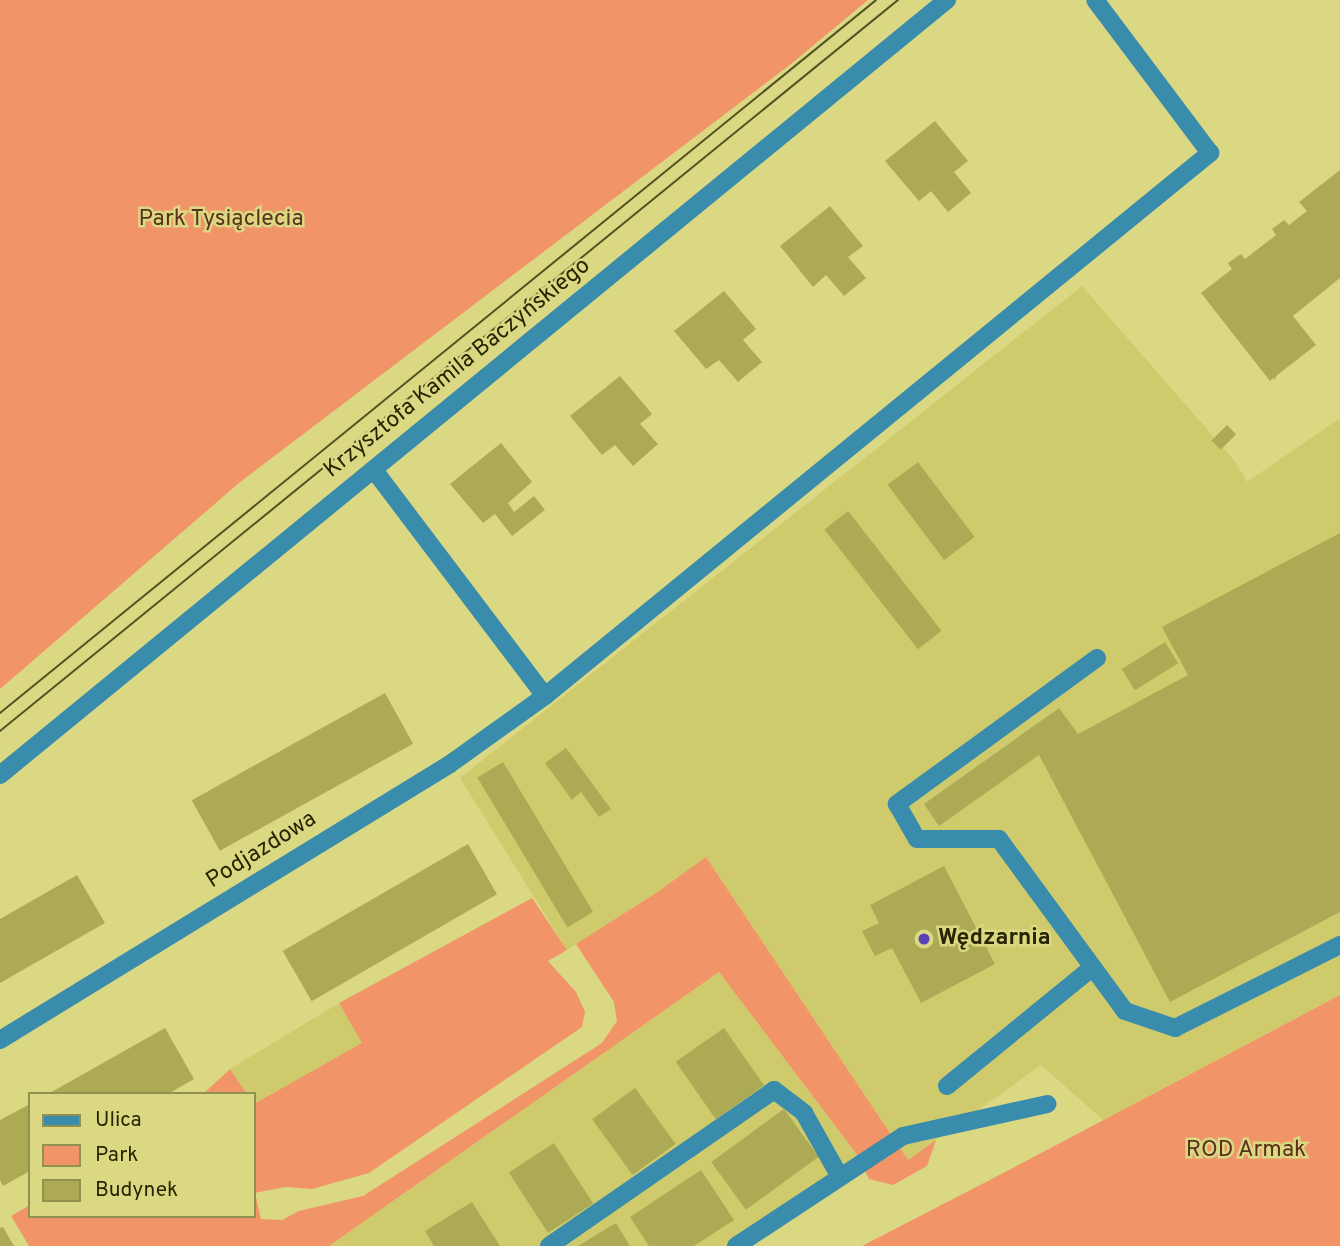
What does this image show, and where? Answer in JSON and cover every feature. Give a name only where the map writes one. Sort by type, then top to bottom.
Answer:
[{"type":"street","name":"Krzysztofa Kamila Baczyńskiego","points":[[0,775],[947,0]]},
{"type":"street","name":"Podjazdowa","points":[[0,1040],[450,764],[545,696],[1210,153],[1095,0]]},
{"type":"street","points":[[374,470],[545,696]]},
{"type":"street","points":[[1097,658],[897,804],[917,839],[999,839],[1125,1011],[1175,1028],[1340,945]]},
{"type":"street","points":[[947,1086],[1093,967]]},
{"type":"street","points":[[548,1246],[774,1090],[804,1113],[841,1177]]},
{"type":"street","points":[[736,1246],[903,1136],[1048,1104]]},
{"type":"shaded area","points":[[1082,286],[1234,460],[1247,482],[1340,418],[1340,995],[1103,1120],[1041,1065],[908,1160],[706,857],[656,893],[567,950],[460,778]]},
{"type":"shaded area","points":[[719,972],[858,1156],[745,1246],[329,1246]]},
{"type":"shaded area","points":[[339,1003],[363,1043],[256,1105],[256,1092],[246,1092],[230,1069]]},
{"type":"green space","name":"Park Tysiąclecia","points":[[0,0],[868,0],[791,64],[239,483],[0,689]]},
{"type":"green space","points":[[706,857],[908,1160],[936,1140],[927,1166],[893,1185],[869,1179],[858,1156],[719,972],[329,1246],[29,1246],[11,1216],[28,1206],[28,1218],[256,1218],[256,1197],[261,1219],[282,1220],[299,1211],[363,1196],[602,1043],[617,1021],[614,1002],[576,944],[656,893]]},
{"type":"green space","points":[[532,898],[567,950],[548,961],[576,992],[585,1012],[582,1027],[369,1173],[312,1189],[285,1187],[256,1193],[256,1103],[362,1043],[339,1003]]},
{"type":"green space","name":"ROD Armak","points":[[1340,995],[1340,1246],[862,1246],[1011,1169]]},
{"type":"green space","points":[[230,1069],[246,1092],[205,1092]]},
{"type":"building","points":[[935,121],[968,161],[954,172],[971,193],[948,212],[931,191],[919,201],[885,161]]},
{"type":"building","points":[[1340,170],[1340,278],[1293,316],[1316,345],[1276,376],[1275,380],[1273,378],[1270,381],[1201,293],[1232,269],[1228,263],[1241,254],[1245,259],[1276,235],[1272,229],[1284,220],[1289,225],[1307,211],[1299,202]]},
{"type":"building","points":[[830,206],[863,246],[848,257],[866,278],[844,296],[826,275],[813,287],[780,246]]},
{"type":"building","points":[[724,291],[756,329],[743,340],[762,362],[738,382],[719,360],[706,369],[674,331]]},
{"type":"building","points":[[620,376],[652,414],[640,424],[658,444],[633,466],[615,445],[602,455],[570,416]]},
{"type":"building","points":[[1227,425],[1236,434],[1221,450],[1211,441]]},
{"type":"building","points":[[501,443],[532,482],[508,503],[514,512],[534,496],[545,510],[512,536],[495,514],[483,523],[450,484]]},
{"type":"building","points":[[918,462],[975,537],[944,560],[888,485]]},
{"type":"building","points":[[848,511],[942,631],[918,649],[824,529]]},
{"type":"building","points":[[1340,533],[1340,912],[1170,1002],[1039,755],[939,826],[924,804],[1059,708],[1078,734],[1188,675],[1162,627]]},
{"type":"building","points":[[1165,642],[1178,663],[1135,690],[1122,669]]},
{"type":"building","points":[[385,693],[413,744],[220,851],[192,800]]},
{"type":"building","points":[[566,748],[611,809],[599,817],[581,792],[572,800],[545,763]]},
{"type":"building","points":[[503,762],[593,912],[567,927],[477,777]]},
{"type":"building","points":[[468,844],[497,894],[312,1001],[283,951]]},
{"type":"building","name":"Wędzarnia","points":[[944,866],[995,964],[921,1003],[892,948],[875,956],[862,931],[879,923],[870,905]]},
{"type":"building","points":[[77,875],[105,923],[0,983],[0,919]]},
{"type":"building","points":[[165,1028],[194,1079],[171,1092],[52,1092]]},
{"type":"building","points":[[724,1028],[764,1085],[716,1119],[676,1062]]},
{"type":"building","points":[[635,1088],[676,1144],[633,1175],[592,1119]]},
{"type":"building","points":[[28,1105],[28,1172],[3,1186],[0,1180],[0,1120]]},
{"type":"building","points":[[784,1109],[819,1157],[746,1210],[711,1162]]},
{"type":"building","points":[[554,1143],[593,1203],[548,1233],[509,1172]]},
{"type":"building","points":[[701,1170],[734,1220],[694,1246],[649,1246],[630,1217]]},
{"type":"building","points":[[472,1202],[500,1246],[434,1246],[425,1231]]},
{"type":"building","points":[[616,1223],[630,1246],[578,1246]]},
{"type":"building","points":[[3,1227],[14,1246],[0,1246],[0,1228]]},
{"type":"tram line","points":[[0,713],[876,0]]},
{"type":"tram line","points":[[0,731],[898,0]]},
{"type":"place","name":"Wędzarnia","points":[[924,939]]}]
